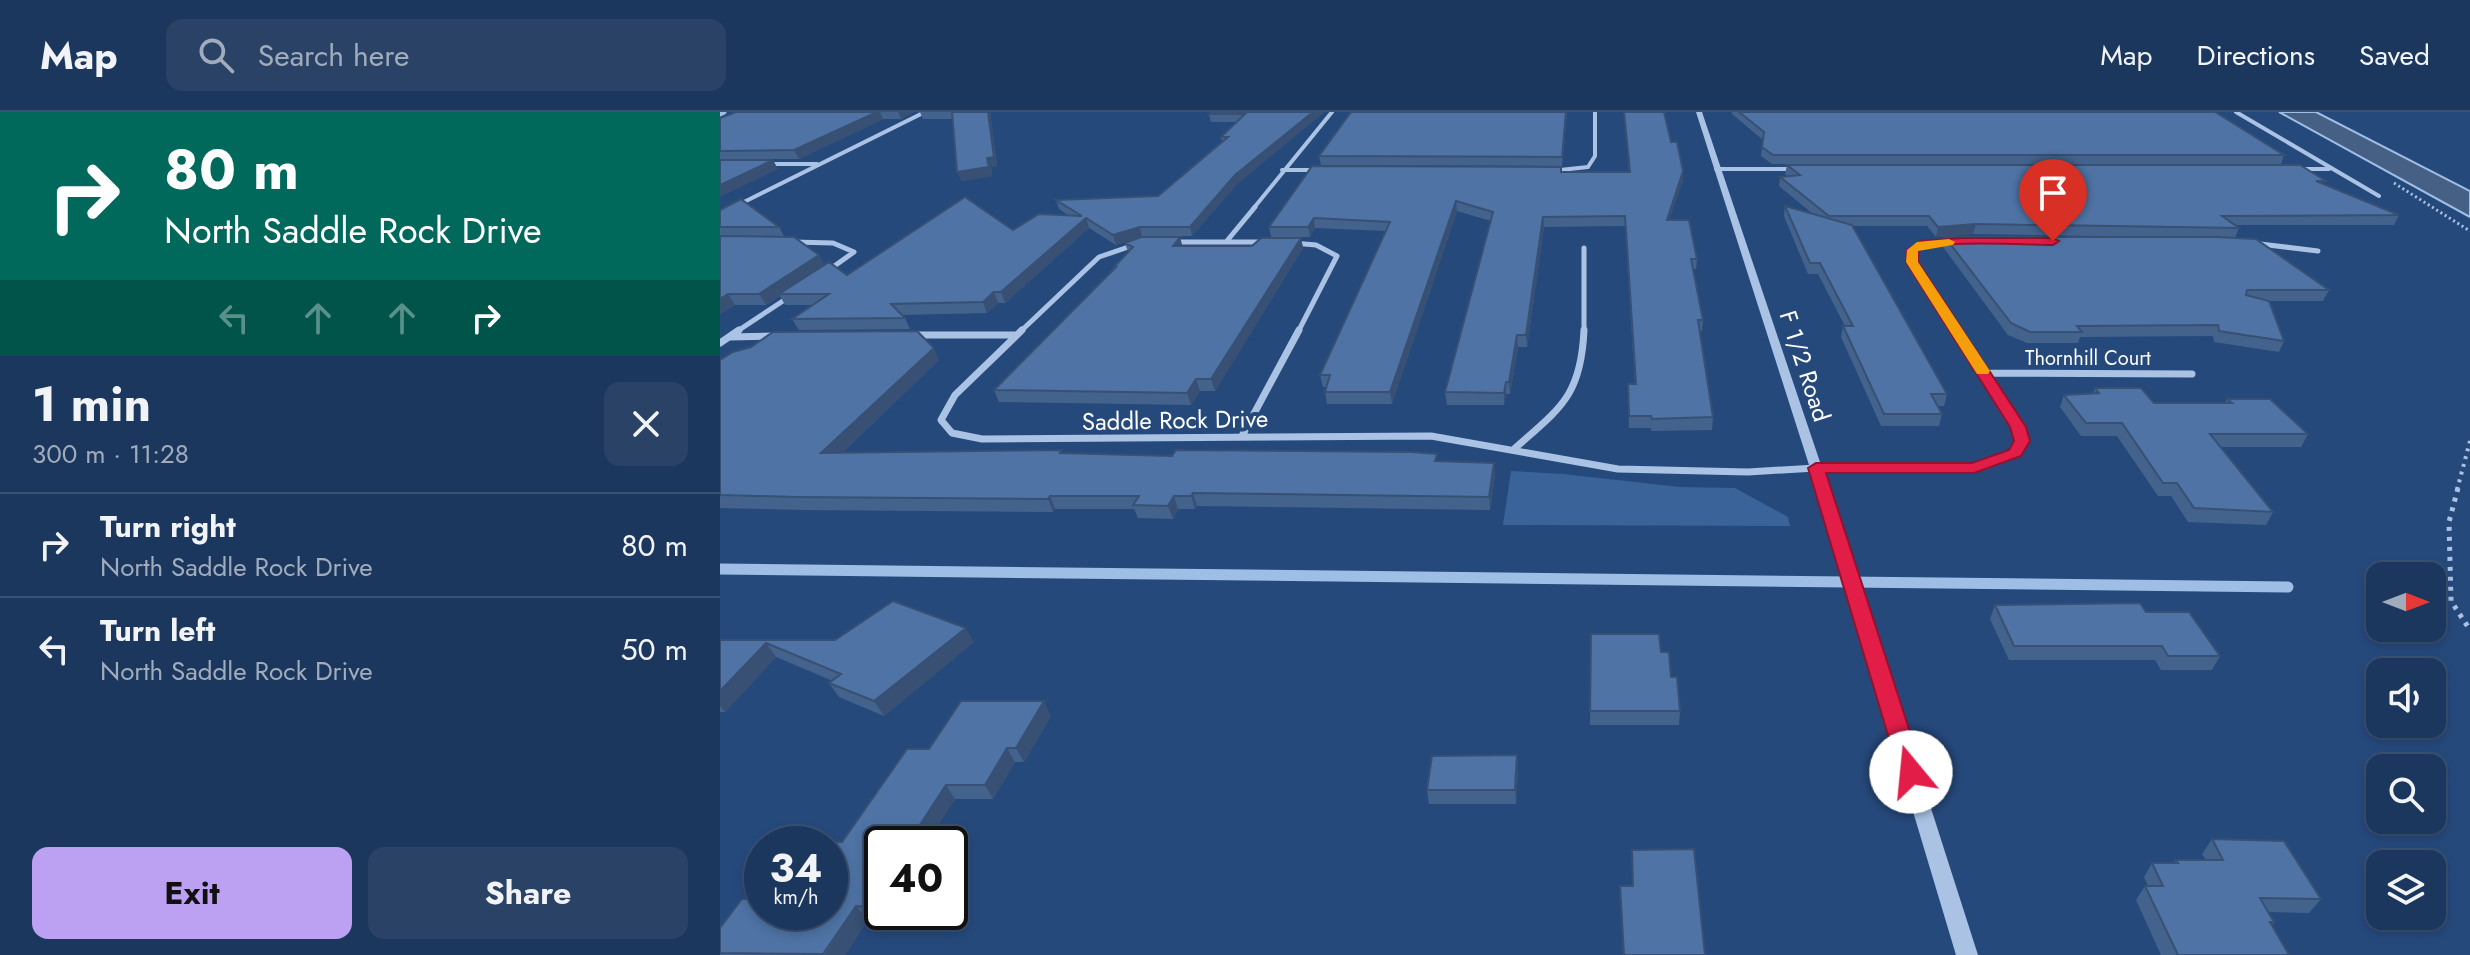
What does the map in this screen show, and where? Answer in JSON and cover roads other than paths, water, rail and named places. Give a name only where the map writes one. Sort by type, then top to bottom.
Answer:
[{"type":"street","points":[[720,214],[925,112]]},
{"type":"street","points":[[1226,242],[1332,112]]},
{"type":"street","points":[[1540,171],[1588,167],[1595,156],[1595,112]]},
{"type":"street","name":"F 1/2 Road","points":[[1699,112],[1816,468],[1967,955]]},
{"type":"street","points":[[2236,112],[2379,196]]},
{"type":"street","points":[[764,164],[822,164]]},
{"type":"street","points":[[1716,169],[1796,169]]},
{"type":"street","points":[[2282,169],[2329,169]]},
{"type":"street","points":[[1282,170],[1327,170]]},
{"type":"street","points":[[1962,241],[1921,245],[1913,250],[1912,262],[1984,373]]},
{"type":"street","points":[[791,242],[833,242],[845,244],[854,252],[817,278]]},
{"type":"street","points":[[900,335],[1017,335],[1099,257],[1143,242]]},
{"type":"street","points":[[1157,242],[1271,242]]},
{"type":"street","points":[[1242,436],[1337,256],[1326,246],[1286,242]]},
{"type":"street","points":[[2244,243],[2318,251]]},
{"type":"street","points":[[1513,450],[1576,387],[1582,354],[1584,248]]},
{"type":"street","points":[[720,343],[805,287]]},
{"type":"street","name":"Saddle Rock Drive","points":[[1017,335],[955,395],[941,420],[952,433],[982,439],[1025,440],[1431,436],[1618,469],[1748,472],[1816,468],[1974,468],[2016,453],[2022,441],[2018,427],[1984,373]]},
{"type":"street","points":[[730,337],[778,336]]},
{"type":"street","name":"Thornhill Court","points":[[1984,373],[2192,374]]},
{"type":"waterway","points":[[720,114],[724,112]]},
{"type":"waterway","points":[[720,569],[2288,587]]}]
